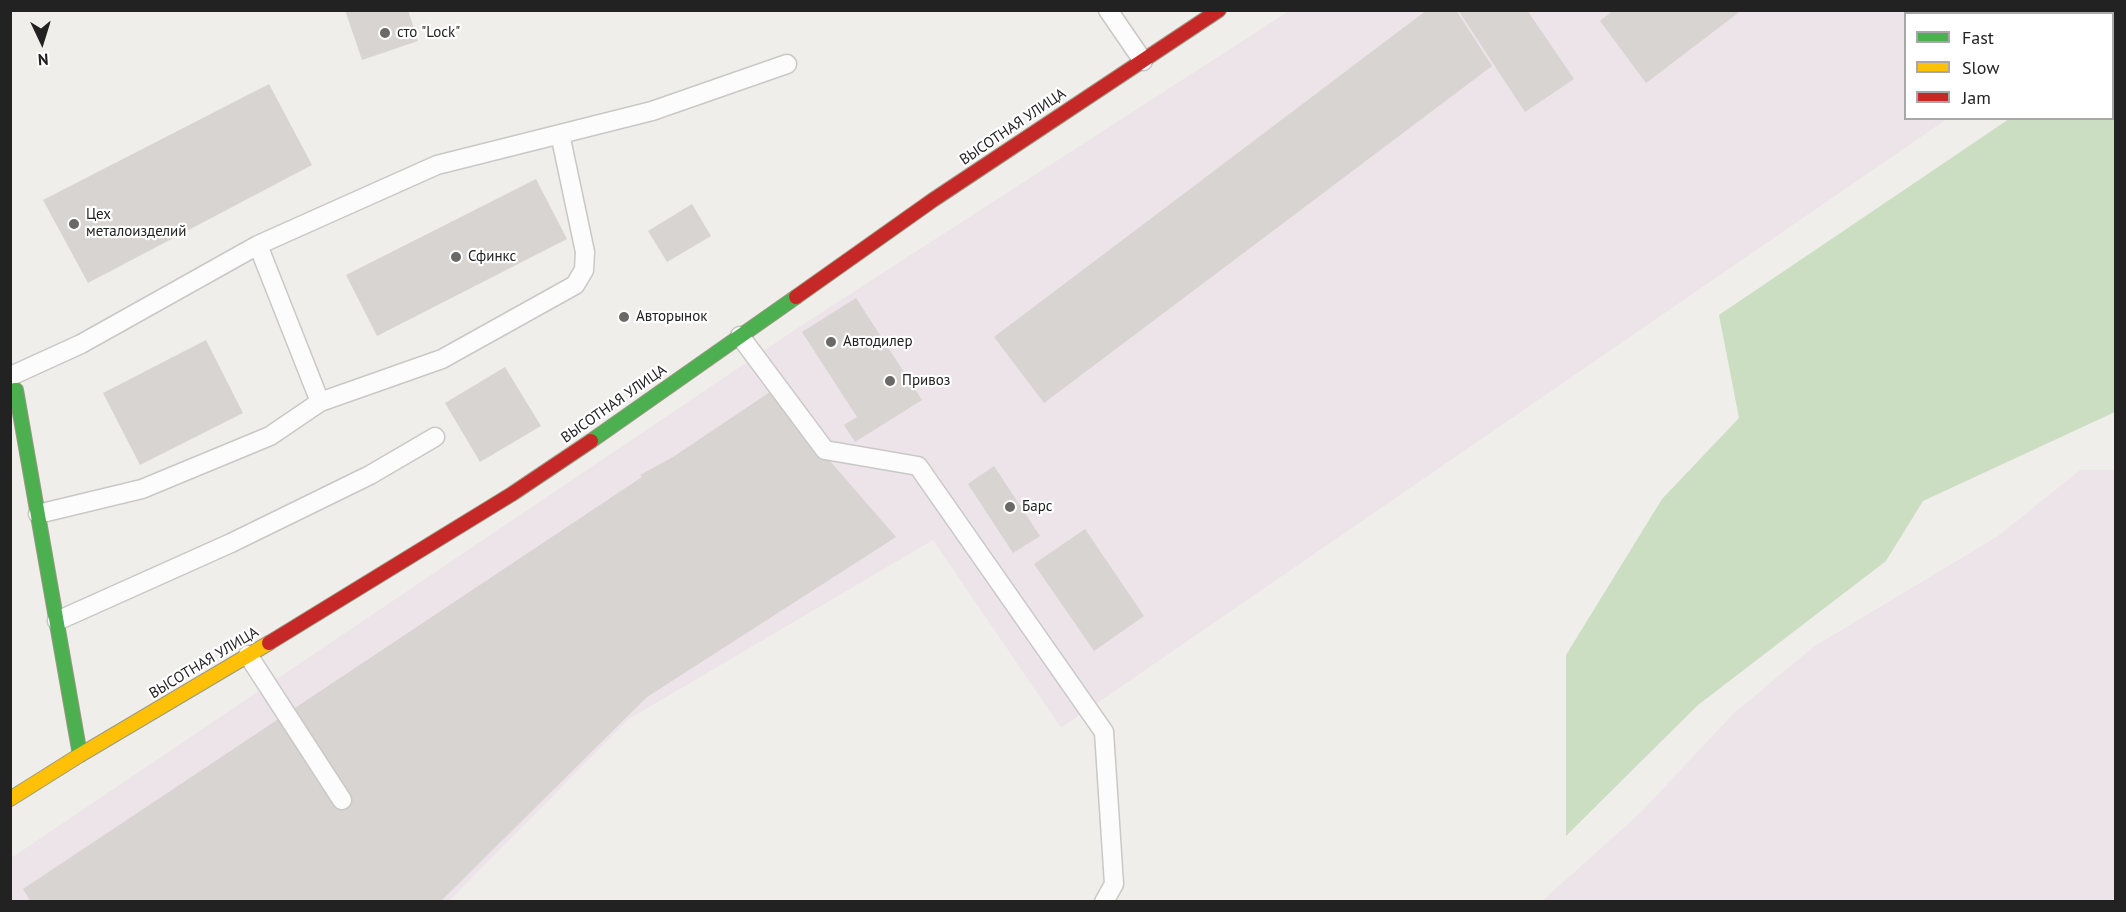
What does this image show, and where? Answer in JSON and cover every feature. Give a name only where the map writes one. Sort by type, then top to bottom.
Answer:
[{"type":"street","name":"ВЫСОТНАЯ УЛИЦА","points":[[10,799],[324,611],[512,494],[627,417],[933,200],[1219,10]]},
{"type":"street","points":[[12,380],[80,755]]},
{"type":"lane","points":[[1108,10],[1143,61]]},
{"type":"lane","points":[[12,380],[258,245],[436,165],[652,111],[787,64]]},
{"type":"lane","points":[[38,514],[142,489],[270,436],[320,402],[442,359],[575,285],[584,270],[585,252],[560,134]]},
{"type":"lane","points":[[258,245],[320,402]]},
{"type":"lane","points":[[740,336],[825,450],[918,466],[1104,732],[1114,884],[1104,902]]},
{"type":"lane","points":[[57,621],[231,543],[370,475],[435,437]]},
{"type":"lane","points":[[248,655],[342,800]]},
{"type":"shaded area","points":[[1289,11],[2107,11],[1904,12],[1904,120],[1946,120],[1061,728],[933,540],[629,719],[449,901],[11,902],[11,858],[802,325]]},
{"type":"shaded area","points":[[2080,470],[2115,470],[2115,901],[1542,901],[1640,813],[1732,715],[1813,647],[1998,536]]},
{"type":"green space","points":[[2114,47],[2115,412],[1923,501],[1886,561],[1698,705],[1566,836],[1566,655],[1662,499],[1739,418],[1719,315],[2008,120],[2114,120]]},
{"type":"building","points":[[345,10],[408,10],[418,41],[362,60]]},
{"type":"building","points":[[1427,10],[1456,10],[1492,66],[1044,403],[994,337]]},
{"type":"building","points":[[1458,10],[1527,10],[1574,79],[1525,112]]},
{"type":"building","points":[[1614,10],[1742,10],[1646,83],[1600,21]]},
{"type":"building","points":[[269,84],[312,165],[88,283],[43,200]]},
{"type":"building","points":[[536,179],[567,239],[377,336],[346,275]]},
{"type":"building","points":[[692,204],[711,236],[667,262],[648,231]]},
{"type":"building","points":[[856,298],[922,400],[855,442],[844,425],[857,417],[802,332]]},
{"type":"building","points":[[206,340],[243,413],[140,465],[103,393]]},
{"type":"building","points":[[505,367],[541,426],[480,462],[445,403]]},
{"type":"building","points":[[770,392],[896,537],[647,697],[440,902],[31,902],[23,889],[642,477],[640,475],[673,457]]},
{"type":"building","points":[[994,466],[1040,536],[1013,553],[968,484]]},
{"type":"building","points":[[1085,529],[1144,616],[1094,651],[1034,564]]},
{"type":"traffic: fast","points":[[591,441],[796,297]]},
{"type":"traffic: fast","points":[[10,391],[16,390],[80,755]]},
{"type":"traffic: slow","points":[[10,799],[269,643]]},
{"type":"traffic: jam","points":[[796,297],[933,200],[1219,10]]},
{"type":"traffic: jam","points":[[269,643],[512,494],[591,441]]},
{"type":"place","name":"сто \"Lock\"","points":[[385,33]]},
{"type":"place","name":"Цех металоизделий","points":[[74,224]]},
{"type":"place","name":"Сфинкс","points":[[456,257]]},
{"type":"place","name":"Авторынок","points":[[624,317]]},
{"type":"place","name":"Автодилер","points":[[831,342]]},
{"type":"place","name":"Привоз","points":[[890,381]]},
{"type":"place","name":"Барс","points":[[1010,507]]}]
